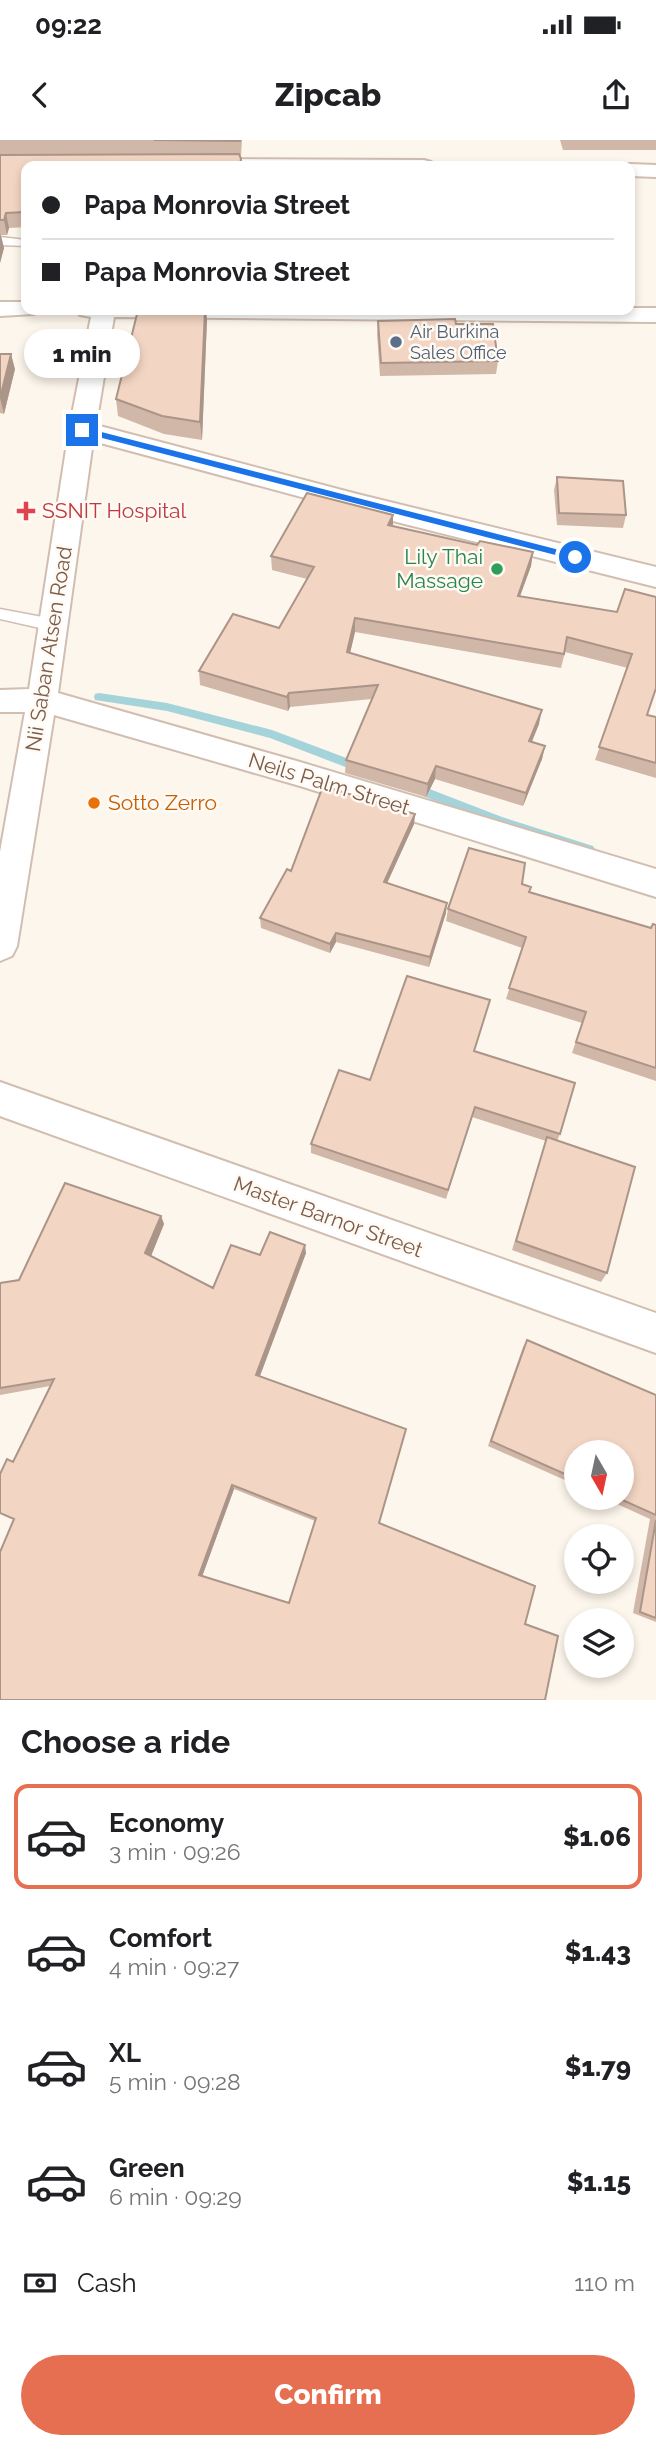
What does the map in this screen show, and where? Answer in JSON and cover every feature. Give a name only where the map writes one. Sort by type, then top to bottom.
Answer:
[{"type":"street","points":[[247,161],[248,140]]},
{"type":"street","points":[[635,170],[656,171]]},
{"type":"street","points":[[0,309],[21,308]]},
{"type":"street","name":"Nii Saban Atsen Road","points":[[0,946],[42,700],[82,430],[103,315]]},
{"type":"street","points":[[635,315],[656,315]]},
{"type":"street","points":[[82,430],[656,577]]},
{"type":"street","name":"Neils Palm Street","points":[[0,701],[42,700],[300,774],[656,883]]},
{"type":"street","name":"Master Barnor Street","points":[[0,1099],[656,1333]]},
{"type":"lane","points":[[0,241],[21,243]]},
{"type":"lane","points":[[0,614],[53,625]]},
{"type":"building","points":[[154,140],[240,140],[240,141]]},
{"type":"building","points":[[239,154],[241,159],[21,161],[21,212],[6,213],[4,220],[0,220],[0,155]]},
{"type":"building","points":[[137,315],[205,315],[200,422],[162,416],[116,399]]},
{"type":"building","points":[[455,319],[456,324],[493,324],[498,361],[381,363],[378,321]]},
{"type":"building","points":[[0,354],[11,354],[0,398]]},
{"type":"building","points":[[557,477],[623,481],[626,515],[559,513]]},
{"type":"building","points":[[307,493],[393,515],[388,525],[477,545],[480,541],[533,552],[518,596],[617,612],[625,589],[656,597],[656,688],[647,715],[656,717],[656,763],[599,747],[632,654],[567,637],[564,654],[355,618],[347,652],[542,710],[529,741],[545,746],[526,793],[436,766],[428,784],[346,760],[378,685],[289,693],[287,697],[199,671],[233,614],[279,628],[314,567],[271,556]]},
{"type":"building","points":[[323,786],[415,814],[384,882],[447,903],[430,957],[336,933],[330,944],[260,918],[287,869],[291,871]]},
{"type":"building","points":[[469,848],[525,863],[522,884],[531,887],[529,892],[651,928],[653,924],[656,925],[656,1068],[576,1042],[586,1012],[509,988],[526,937],[448,909]]},
{"type":"building","points":[[407,976],[490,1000],[474,1051],[575,1083],[560,1134],[475,1107],[448,1190],[311,1144],[339,1070],[370,1080]]},
{"type":"building","points":[[547,1137],[635,1167],[607,1273],[516,1241]]},
{"type":"building","points":[[65,1183],[161,1216],[145,1253],[213,1288],[231,1245],[260,1255],[270,1232],[305,1245],[256,1375],[406,1429],[379,1523],[535,1586],[525,1624],[558,1636],[545,1700],[0,1700],[0,1552],[14,1519],[0,1513],[0,1474],[7,1459],[13,1462],[54,1379],[0,1388],[0,1283],[19,1280]],"holes":[[[232,1485],[316,1518],[289,1603],[199,1575]]]},
{"type":"building","points":[[527,1340],[656,1395],[656,1515],[634,1505],[634,1440],[564,1440],[564,1474],[491,1441]]},
{"type":"building","points":[[656,1520],[656,1618],[640,1612]]},
{"type":"waterway","points":[[99,697],[167,707],[272,734],[361,768]]},
{"type":"waterway","points":[[414,788],[499,821],[589,849]]},
{"type":"place","name":"Air Burkina Sales Office","points":[[396,342]]},
{"type":"place","name":"SSNIT Hospital","points":[[26,511]]},
{"type":"place","name":"Lily Thai Massage","points":[[497,569]]},
{"type":"place","name":"Sotto Zerro","points":[[94,803]]},
{"type":"route","points":[[82,430],[575,557]]}]
